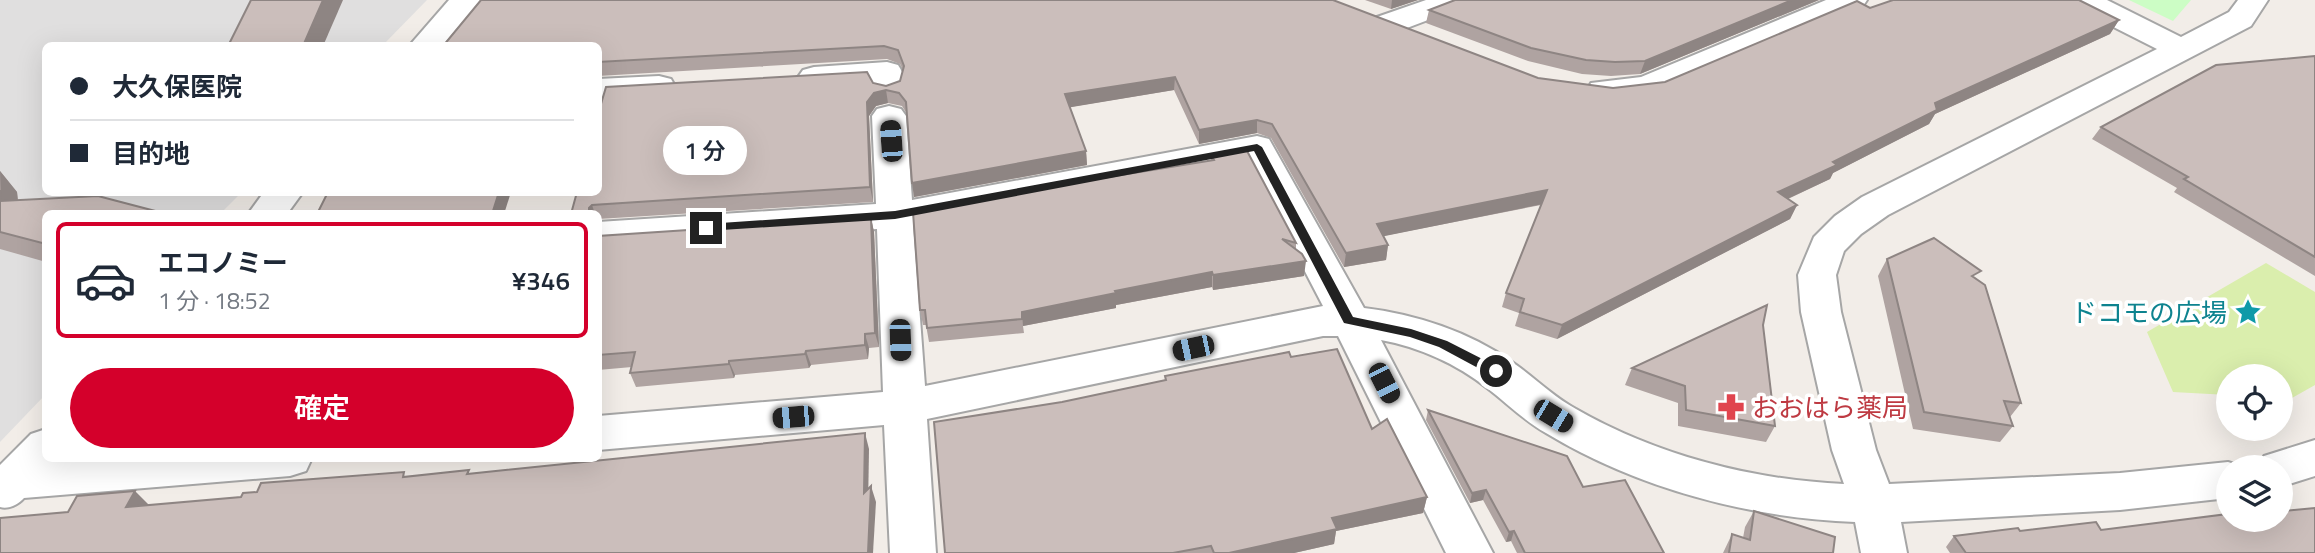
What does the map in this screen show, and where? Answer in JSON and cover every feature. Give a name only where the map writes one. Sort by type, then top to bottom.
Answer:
[{"type":"street","points":[[434,42],[466,0]]},
{"type":"street","points":[[1425,37],[1377,19],[1454,0]]},
{"type":"street","points":[[1570,87],[1618,90],[1647,86],[1852,0]]},
{"type":"street","points":[[2083,0],[2181,49]]},
{"type":"street","points":[[1884,553],[1874,503],[1854,450],[1821,312],[1817,275],[1827,246],[1848,225],[1875,206],[2240,19],[2253,0]]},
{"type":"street","points":[[791,78],[887,72],[913,553]]},
{"type":"street","points":[[602,89],[695,84]]},
{"type":"street","points":[[602,235],[895,215],[1257,147],[1349,320],[1466,552]]},
{"type":"street","points":[[269,210],[282,196]]},
{"type":"street","points":[[602,433],[904,407],[1323,321],[1349,320],[1411,333],[1473,357],[1496,371],[1538,407],[1568,425],[1684,475],[1724,485],[1812,500],[1874,503],[2165,489],[2216,482]]},
{"type":"street","points":[[4,475],[42,449]]},
{"type":"street","points":[[2293,465],[2315,458]]},
{"type":"street","points":[[4,475],[223,462]]},
{"type":"shaded area","points":[[0,0],[427,0],[386,42],[42,42],[42,196],[238,196],[224,210],[42,210],[42,398],[0,442]]},
{"type":"green space","points":[[2129,0],[2191,0],[2173,21]]},
{"type":"green space","name":"ドコモの広場","points":[[2266,263],[2315,292],[2315,385],[2293,397],[2293,364],[2216,364],[2216,394],[2173,392],[2147,332]]},
{"type":"building","points":[[251,0],[323,0],[305,42],[230,42]]},
{"type":"building","points":[[481,0],[1333,0],[1538,78],[1613,88],[1665,82],[1857,1],[1870,8],[1893,0],[2079,0],[2119,20],[1935,103],[1937,110],[1833,162],[1837,165],[1778,192],[1797,205],[1562,325],[1520,312],[1524,299],[1506,293],[1547,190],[1377,224],[1388,245],[1346,253],[1272,124],[1257,120],[1199,130],[1175,77],[1065,94],[1086,151],[912,183],[906,102],[899,93],[886,90],[874,93],[867,102],[870,187],[592,205],[589,210],[572,210],[576,196],[602,196],[602,100],[606,87],[867,72],[873,83],[886,86],[900,81],[904,66],[898,50],[884,46],[602,62],[602,42],[446,42]]},
{"type":"building","points":[[1455,0],[1792,0],[1645,61],[1615,62],[1586,60],[1531,48],[1429,10]]},
{"type":"building","points":[[2315,56],[2315,257],[2184,179],[2188,177],[2101,127],[2216,65]]},
{"type":"building","points":[[1246,149],[1296,243],[1282,239],[1302,254],[1306,261],[1213,275],[1212,272],[1115,291],[1116,293],[1022,312],[1022,319],[927,328],[925,310],[920,310],[913,212],[1096,177],[1097,179],[1214,160],[1211,155]]},
{"type":"building","points":[[0,190],[1,201],[98,196],[151,210],[42,210],[42,243],[0,232]]},
{"type":"building","points":[[326,196],[498,196],[493,210],[319,210]]},
{"type":"building","points":[[871,218],[875,333],[865,334],[865,345],[729,361],[729,364],[630,373],[635,352],[602,355],[602,236]]},
{"type":"building","points":[[1934,238],[1981,271],[1972,276],[1985,285],[2021,403],[2004,401],[2013,426],[1924,412],[1887,259]]},
{"type":"building","points":[[1767,305],[1763,325],[1775,426],[1686,410],[1685,386],[1632,368]]},
{"type":"building","points":[[1337,349],[1372,429],[1387,419],[1427,497],[1332,518],[1337,529],[1229,553],[1214,553],[1211,546],[1173,553],[945,553],[934,422],[1062,402],[1166,380],[1165,376],[1289,352],[1291,357]]},
{"type":"building","points":[[1428,410],[1567,456],[1583,487],[1625,480],[1664,553],[1525,553],[1514,531],[1509,532],[1486,490],[1472,493]]},
{"type":"building","points":[[865,433],[864,493],[871,486],[868,553],[0,553],[0,518],[68,512],[77,496],[135,491],[126,507],[241,497],[243,493],[257,492],[261,483],[404,472],[403,477],[469,470],[467,474]]},
{"type":"building","points":[[2315,508],[2315,553],[1966,553],[1954,536],[2096,522],[2101,530],[2216,516],[2216,532],[2293,532],[2293,510]]},
{"type":"building","points":[[1754,511],[1835,537],[1833,553],[1729,553],[1732,534],[1750,540]]},
{"type":"place","name":"ドコモの広場","points":[[2248,312]]},
{"type":"place","name":"おおはら薬局","points":[[1731,407]]},
{"type":"route","points":[[706,228],[895,215],[1257,147],[1349,320],[1411,333],[1443,344],[1496,371]]}]
